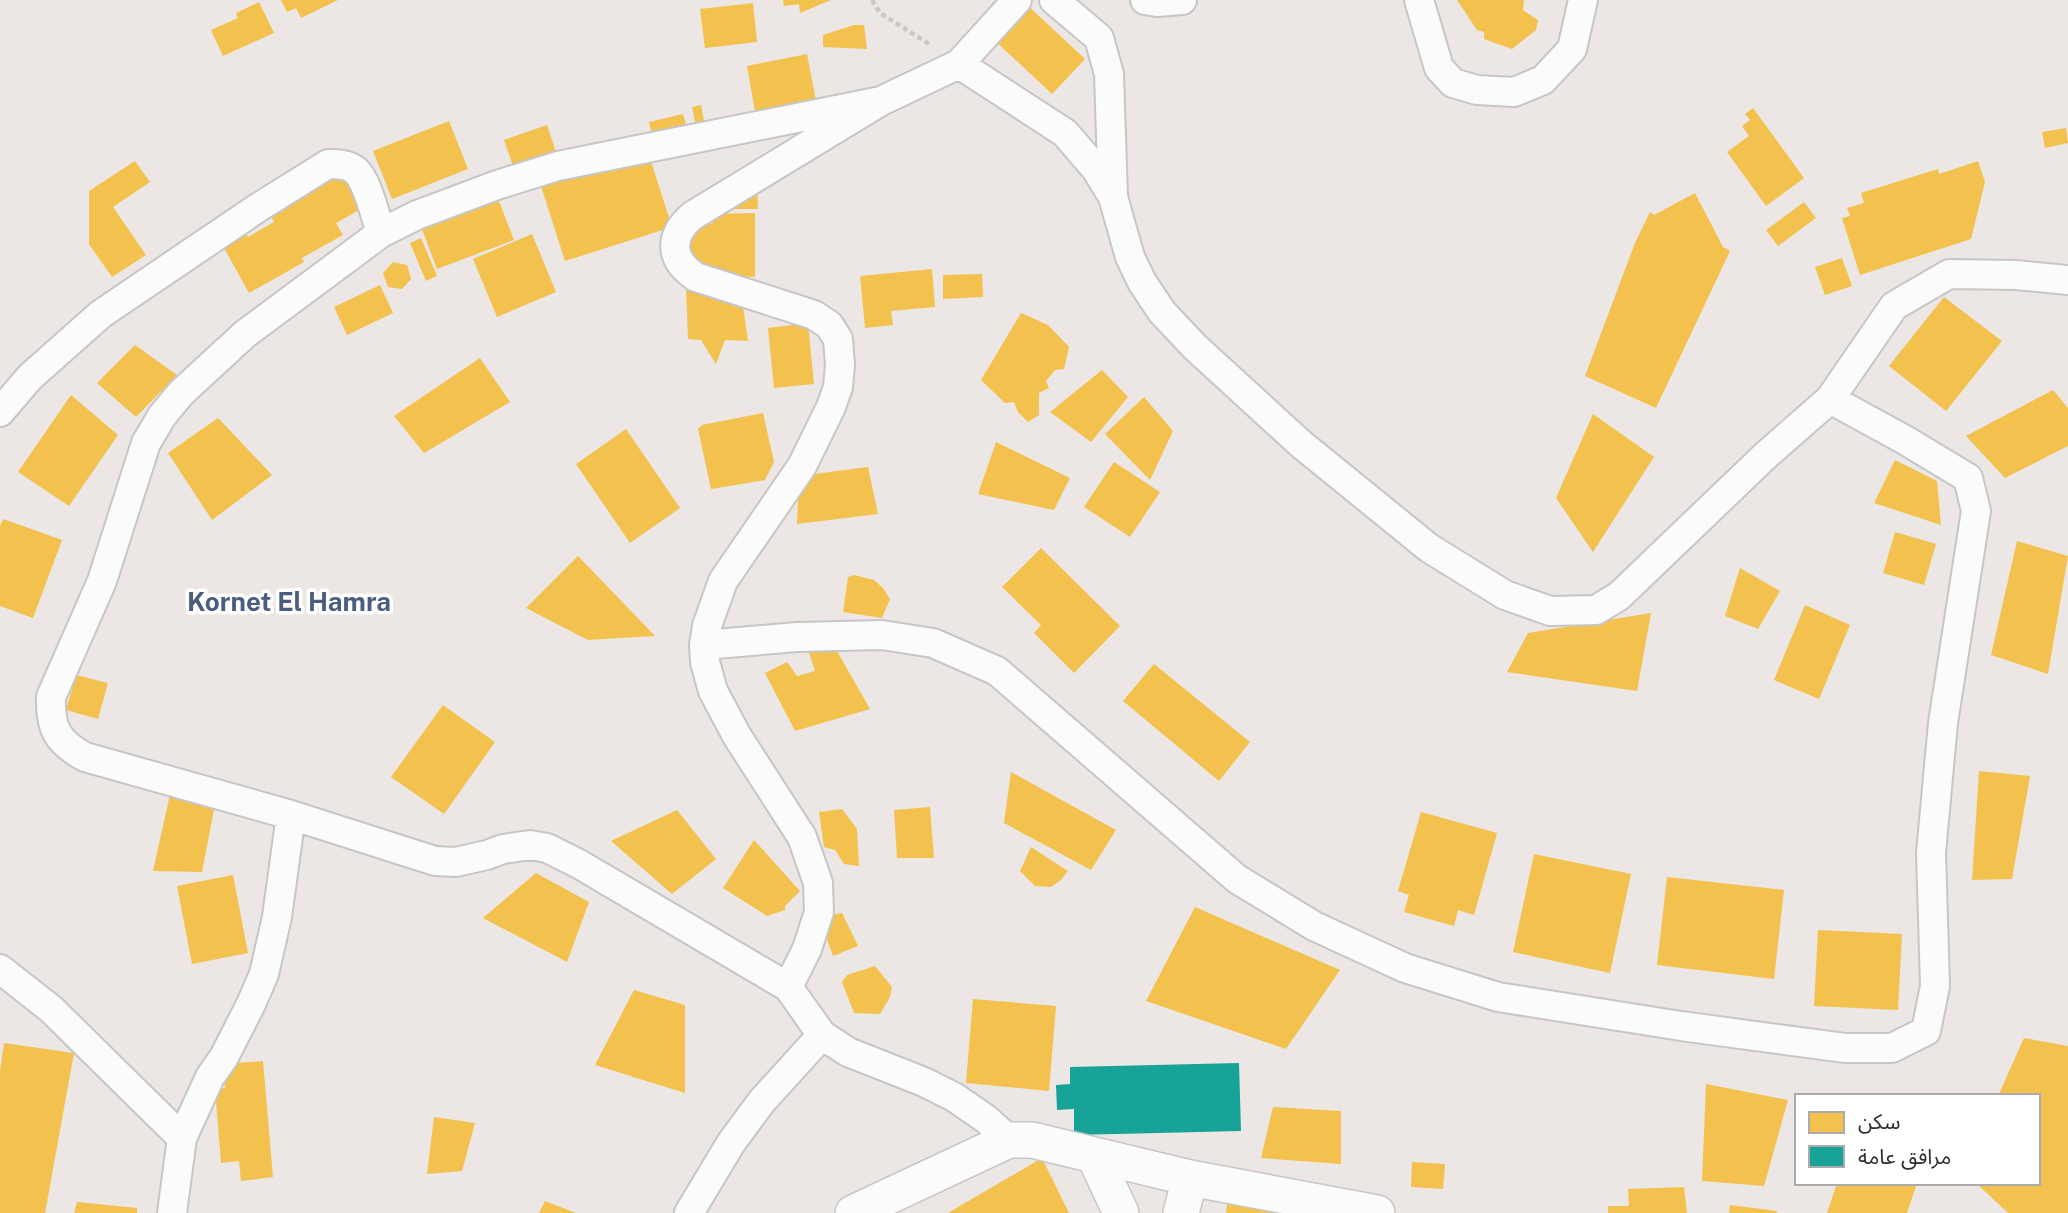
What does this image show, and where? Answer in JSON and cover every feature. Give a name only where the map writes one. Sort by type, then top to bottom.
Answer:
[{"type":"street","points":[[788,987],[807,949],[819,912],[818,883],[802,837],[737,736],[713,691],[705,662],[704,645],[707,626],[723,581],[802,466],[831,407],[838,387],[838,339],[829,326],[814,315],[696,277],[684,269],[675,252],[676,240],[681,226],[692,216],[881,101],[959,64],[1017,0]]},
{"type":"street","points":[[1054,0],[1099,38],[1109,74],[1113,197],[1130,257],[1142,282],[1162,312],[1195,347],[1301,444],[1429,548],[1505,595],[1550,611],[1596,610],[1619,596],[1764,457],[1830,399],[1894,306],[1949,274],[2016,275],[2068,280]]},
{"type":"street","points":[[1145,0],[1182,0]]},
{"type":"street","points":[[1419,0],[1439,68],[1453,83],[1477,90],[1514,92],[1543,80],[1572,49],[1583,0]]},
{"type":"street","points":[[959,64],[1065,133],[1096,169],[1113,197]]},
{"type":"street","points":[[881,101],[558,166],[429,211],[381,233],[245,334],[181,393],[162,416],[146,443],[102,581],[51,696],[50,716],[56,733],[68,748],[85,757],[291,815],[435,861],[456,862],[515,846],[547,848],[579,863],[788,987],[822,1035],[848,1052],[954,1097],[986,1119],[1009,1140]]},
{"type":"street","points":[[0,412],[30,377],[101,314],[256,209],[328,164],[340,164],[354,169],[363,181],[381,233]]},
{"type":"street","points":[[704,645],[797,637],[882,635],[933,643],[997,671],[1237,879],[1314,926],[1405,968],[1497,997],[1844,1048],[1892,1048],[1926,1031],[1935,986],[1931,853],[1943,723],[1976,511],[1968,478],[1830,399]]},
{"type":"street","points":[[172,1213],[182,1138],[210,1077],[224,1057],[264,974],[277,917],[291,815]]},
{"type":"street","points":[[0,969],[51,1009],[182,1138]]},
{"type":"street","points":[[689,1213],[731,1143],[762,1101],[822,1035]]},
{"type":"street","points":[[853,1213],[1009,1140],[1032,1140],[1190,1178],[1377,1213]]},
{"type":"street","points":[[1094,1155],[1121,1213]]},
{"type":"street","points":[[1181,1213],[1190,1178]]},
{"type":"path","points":[[872,0],[880,13],[959,64]]},
{"type":"building: سكن","points":[[281,0],[338,0],[301,18],[296,8],[287,12]]},
{"type":"building: سكن","points":[[783,0],[831,0],[800,13],[799,4],[784,6]]},
{"type":"building: سكن","points":[[1457,0],[1524,0],[1523,10],[1538,20],[1536,30],[1512,49],[1484,39],[1484,32],[1477,30]]},
{"type":"building: سكن","points":[[259,2],[274,33],[223,56],[211,30],[238,18],[236,13]]},
{"type":"building: سكن","points":[[1024,2],[1085,59],[1052,94],[991,37]]},
{"type":"building: سكن","points":[[753,3],[757,42],[705,48],[700,9]]},
{"type":"building: سكن","points":[[854,25],[864,25],[867,49],[823,47],[823,35]]},
{"type":"building: سكن","points":[[807,54],[816,101],[755,112],[747,66]]},
{"type":"building: سكن","points":[[701,105],[704,121],[695,122],[692,107]]},
{"type":"building: سكن","points":[[1753,108],[1804,178],[1766,206],[1727,152],[1749,136],[1742,126],[1750,120],[1745,114]]},
{"type":"building: سكن","points":[[683,114],[688,132],[653,140],[649,122]]},
{"type":"building: سكن","points":[[449,121],[468,169],[392,199],[373,151]]},
{"type":"building: سكن","points":[[547,125],[557,155],[514,169],[504,140]]},
{"type":"building: سكن","points":[[2066,128],[2068,143],[2045,148],[2042,132]]},
{"type":"building: سكن","points":[[648,152],[672,227],[565,261],[541,186]]},
{"type":"building: سكن","points":[[135,161],[150,182],[113,207],[146,255],[112,277],[89,244],[89,191]]},
{"type":"building: سكن","points":[[1978,161],[1985,182],[1971,239],[1860,275],[1842,218],[1850,216],[1847,208],[1864,203],[1861,193],[1938,169],[1939,174]]},
{"type":"building: سكن","points":[[342,174],[361,209],[336,223],[343,235],[302,258],[304,262],[249,293],[223,246],[246,233],[248,237],[274,222],[270,214]]},
{"type":"building: سكن","points":[[757,182],[758,209],[723,209]]},
{"type":"building: سكن","points":[[1695,193],[1723,247],[1730,251],[1656,408],[1585,376],[1635,243],[1650,212],[1654,215]]},
{"type":"building: سكن","points":[[497,196],[514,240],[437,269],[420,224]]},
{"type":"building: سكن","points":[[1804,202],[1816,218],[1778,246],[1766,230]]},
{"type":"building: سكن","points":[[755,213],[755,277],[714,277],[690,262],[689,241],[694,232],[713,223],[713,214]]},
{"type":"building: سكن","points":[[532,234],[556,292],[497,317],[473,259]]},
{"type":"building: سكن","points":[[421,238],[437,276],[426,281],[410,243]]},
{"type":"building: سكن","points":[[1842,258],[1852,286],[1825,295],[1815,267]]},
{"type":"building: سكن","points":[[393,262],[407,265],[411,279],[402,289],[388,287],[383,273]]},
{"type":"building: سكن","points":[[932,269],[935,307],[891,311],[893,325],[865,328],[860,276]]},
{"type":"building: سكن","points":[[982,274],[983,297],[943,299],[943,275]]},
{"type":"building: سكن","points":[[380,285],[393,313],[347,335],[334,307]]},
{"type":"building: سكن","points":[[686,287],[742,300],[748,341],[725,340],[716,364],[701,340],[688,339]]},
{"type":"building: سكن","points":[[1944,297],[2002,341],[1946,411],[1889,366]]},
{"type":"building: سكن","points":[[1021,313],[1048,325],[1069,347],[1064,369],[1055,370],[1046,381],[1049,388],[1039,393],[1039,415],[1028,422],[1018,412],[1014,402],[1005,403],[981,380]]},
{"type":"building: سكن","points":[[808,323],[814,384],[774,388],[768,328]]},
{"type":"building: سكن","points":[[135,345],[177,375],[136,417],[97,383]]},
{"type":"building: سكن","points":[[480,358],[510,402],[424,453],[394,416]]},
{"type":"building: سكن","points":[[1102,370],[1128,397],[1091,442],[1050,412]]},
{"type":"building: سكن","points":[[2053,390],[2068,408],[2068,446],[2005,478],[1966,436]]},
{"type":"building: سكن","points":[[71,395],[118,435],[69,506],[18,472]]},
{"type":"building: سكن","points":[[1144,397],[1173,431],[1150,480],[1105,434]]},
{"type":"building: سكن","points":[[763,413],[774,462],[765,480],[711,489],[698,429],[702,425]]},
{"type":"building: سكن","points":[[1593,414],[1654,457],[1593,552],[1556,498]]},
{"type":"building: سكن","points":[[218,418],[272,475],[212,520],[168,453]]},
{"type":"building: سكن","points":[[626,429],[680,508],[630,543],[576,464]]},
{"type":"building: سكن","points":[[996,442],[1070,478],[1054,510],[978,494]]},
{"type":"building: سكن","points":[[1895,460],[1937,481],[1941,525],[1874,503]]},
{"type":"building: سكن","points":[[1114,462],[1160,492],[1130,537],[1084,507]]},
{"type":"building: سكن","points":[[868,467],[878,514],[797,524],[799,476]]},
{"type":"building: سكن","points":[[3,519],[62,540],[33,618],[0,606],[0,526]]},
{"type":"building: سكن","points":[[1895,532],[1936,544],[1924,585],[1883,573]]},
{"type":"building: سكن","points":[[2017,541],[2068,556],[2048,674],[1991,655]]},
{"type":"building: سكن","points":[[1041,548],[1120,626],[1074,673],[1034,633],[1041,625],[1002,587]]},
{"type":"building: سكن","points":[[578,556],[655,636],[588,640],[526,608]]},
{"type":"building: سكن","points":[[1740,568],[1780,591],[1758,629],[1725,616]]},
{"type":"building: سكن","points":[[854,575],[874,580],[883,588],[890,599],[882,618],[843,612],[848,577]]},
{"type":"building: سكن","points":[[1805,605],[1850,625],[1819,699],[1774,680]]},
{"type":"building: سكن","points":[[1651,613],[1637,691],[1507,672],[1528,633]]},
{"type":"building: سكن","points":[[833,644],[870,709],[795,731],[765,673],[787,662],[797,676],[815,671],[808,650]]},
{"type":"building: سكن","points":[[1154,664],[1250,742],[1219,781],[1123,701]]},
{"type":"building: سكن","points":[[76,675],[108,683],[98,719],[66,710]]},
{"type":"building: سكن","points":[[443,705],[495,742],[444,814],[391,777]]},
{"type":"building: سكن","points":[[1979,771],[2030,776],[2012,879],[1972,880]]},
{"type":"building: سكن","points":[[1011,772],[1116,830],[1091,870],[1004,823]]},
{"type":"building: سكن","points":[[171,790],[216,799],[202,872],[153,871]]},
{"type":"building: سكن","points":[[930,807],[934,858],[897,858],[894,810]]},
{"type":"building: سكن","points":[[842,809],[857,829],[859,866],[844,864],[835,850],[824,847],[819,812]]},
{"type":"building: سكن","points":[[677,810],[716,859],[672,894],[611,841]]},
{"type":"building: سكن","points":[[1421,812],[1497,833],[1474,915],[1458,910],[1454,926],[1404,912],[1409,895],[1398,891]]},
{"type":"building: سكن","points":[[754,840],[800,891],[785,906],[785,910],[767,916],[723,888]]},
{"type":"building: سكن","points":[[1031,847],[1068,871],[1051,887],[1035,886],[1020,871]]},
{"type":"building: سكن","points":[[1534,854],[1631,874],[1610,973],[1513,952]]},
{"type":"building: سكن","points":[[536,873],[589,902],[567,962],[483,918]]},
{"type":"building: سكن","points":[[233,875],[248,953],[192,964],[177,886]]},
{"type":"building: سكن","points":[[1667,877],[1784,890],[1774,979],[1657,965]]},
{"type":"building: سكن","points":[[1195,907],[1340,970],[1286,1049],[1146,1001]]},
{"type":"building: سكن","points":[[842,913],[858,946],[833,956],[821,922],[830,915]]},
{"type":"building: سكن","points":[[1818,930],[1902,934],[1898,1010],[1814,1006]]},
{"type":"building: سكن","points":[[875,966],[892,987],[890,997],[880,1014],[854,1013],[842,982],[847,975]]},
{"type":"building: سكن","points":[[634,990],[685,1005],[685,1093],[595,1065]]},
{"type":"building: سكن","points":[[973,999],[1056,1006],[1049,1091],[966,1083]]},
{"type":"building: سكن","points":[[2024,1038],[2068,1046],[2068,1213],[2008,1213],[1978,1185],[2040,1185],[2040,1094],[1999,1094]]},
{"type":"building: سكن","points":[[4,1043],[74,1053],[45,1213],[0,1213],[0,1071]]},
{"type":"building: سكن","points":[[263,1061],[273,1177],[241,1181],[239,1161],[221,1163],[215,1089],[225,1088],[223,1064]]},
{"type":"building: سكن","points":[[1706,1084],[1788,1100],[1764,1186],[1702,1181]]},
{"type":"building: سكن","points":[[1273,1107],[1341,1111],[1341,1164],[1261,1158]]},
{"type":"building: سكن","points":[[434,1117],[475,1123],[462,1171],[427,1174]]},
{"type":"building: سكن","points":[[1042,1158],[1069,1213],[948,1213]]},
{"type":"building: سكن","points":[[1412,1162],[1445,1164],[1443,1189],[1411,1187]]},
{"type":"building: سكن","points":[[1836,1185],[1916,1185],[1907,1213],[1827,1213]]},
{"type":"building: سكن","points":[[1684,1187],[1687,1213],[1608,1213],[1608,1206],[1629,1206],[1628,1189]]},
{"type":"building: سكن","points":[[1228,1198],[1294,1213],[1226,1213]]},
{"type":"building: سكن","points":[[545,1201],[576,1213],[539,1213]]},
{"type":"building: سكن","points":[[77,1202],[137,1208],[137,1213],[74,1213]]},
{"type":"building: سكن","points":[[1730,1205],[1777,1211],[1777,1213],[1729,1213]]},
{"type":"building: مرافق عامة","points":[[1239,1063],[1241,1131],[1074,1135],[1074,1109],[1057,1110],[1056,1085],[1070,1084],[1070,1067]]},
{"type":"district","name":"Kornet El Hamra","points":[[289,602]]}]
